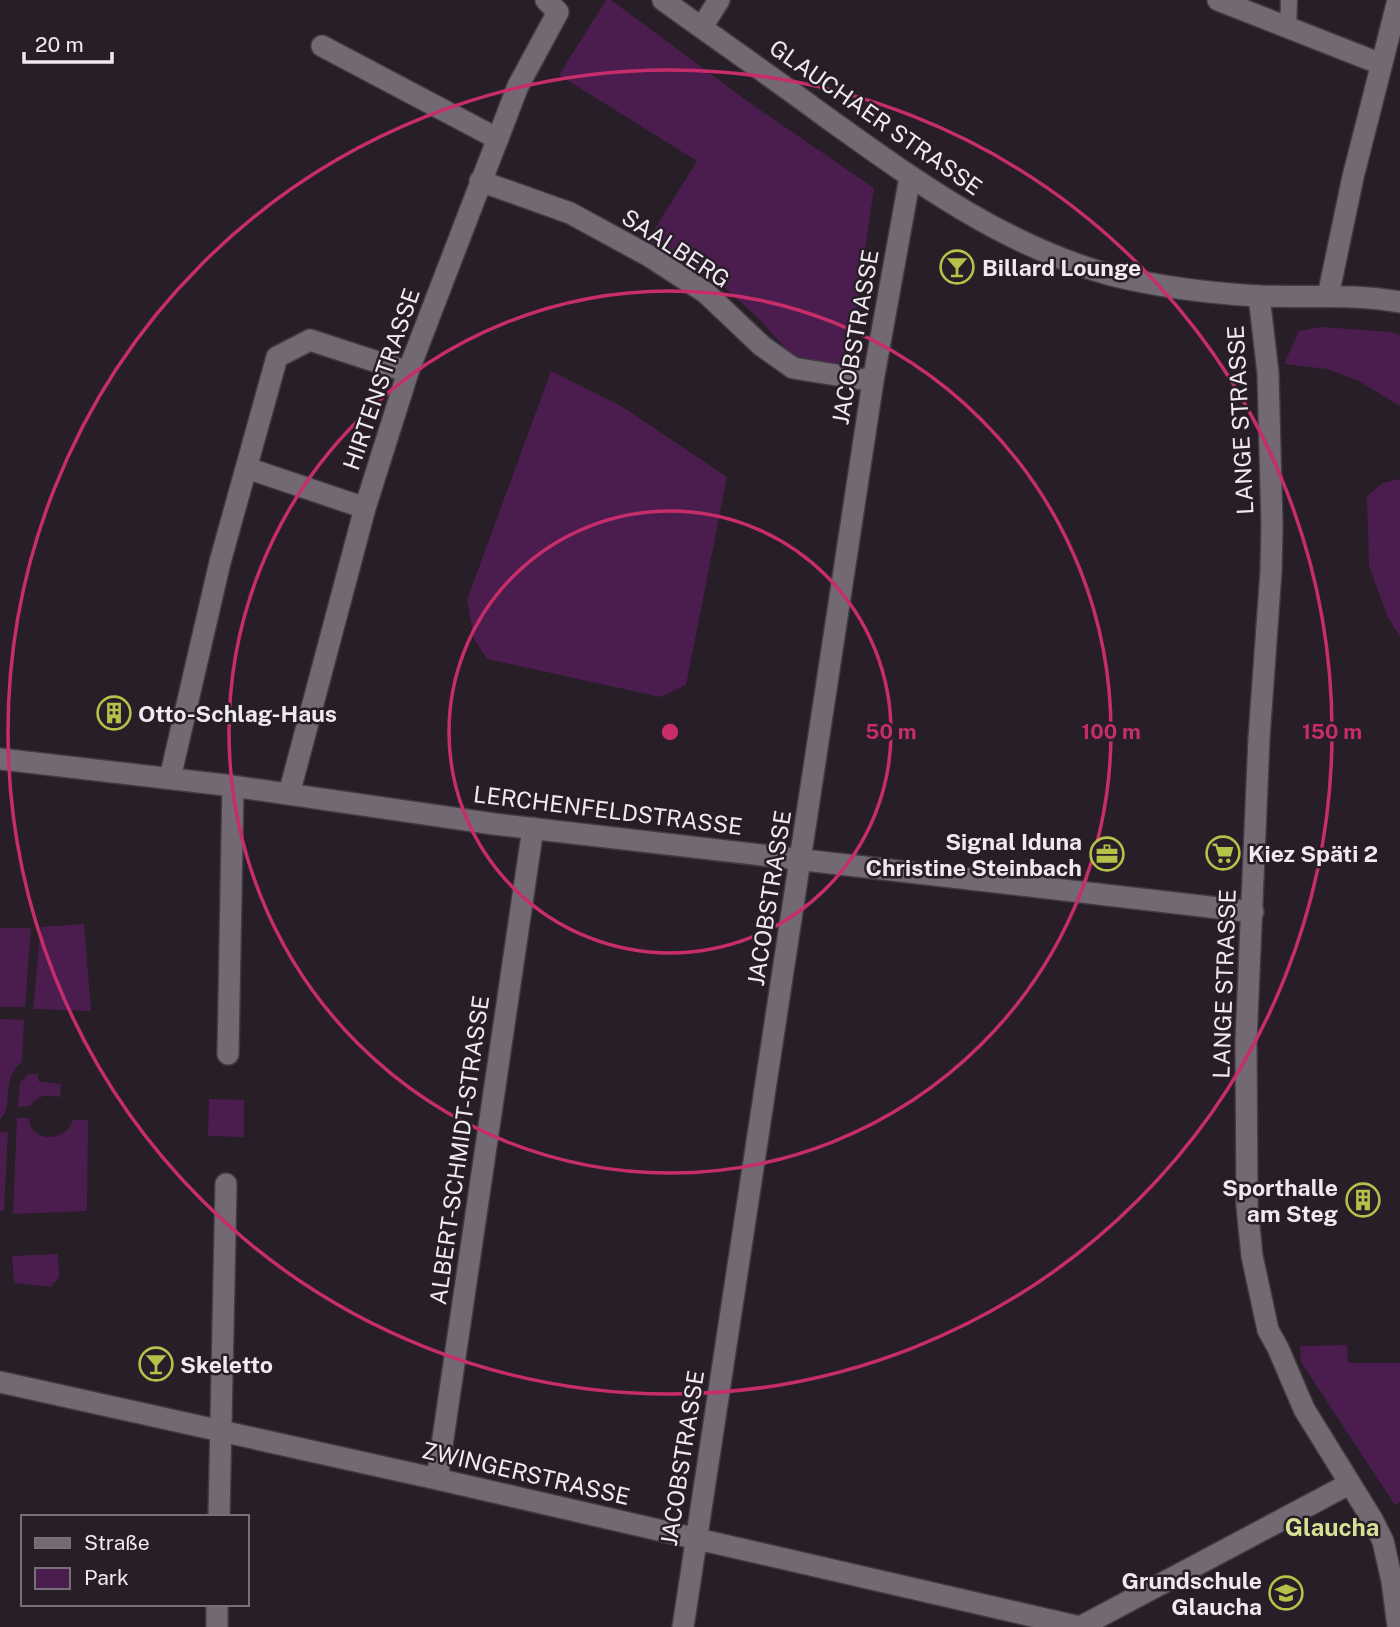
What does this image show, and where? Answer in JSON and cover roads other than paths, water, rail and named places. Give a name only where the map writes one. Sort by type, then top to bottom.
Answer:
[{"type":"street","name":"HIRTENSTRASSE","points":[[289,794],[365,508],[408,372],[518,86],[558,12],[546,0]]},
{"type":"street","name":"GLAUCHAER STRASSE","points":[[663,0],[910,177],[994,228],[1058,257],[1110,275],[1193,291],[1259,296],[1328,296],[1400,302]]},
{"type":"street","points":[[702,27],[719,0]]},
{"type":"street","points":[[1218,0],[1381,64]]},
{"type":"street","points":[[1328,296],[1336,249],[1381,64],[1396,23],[1398,0]]},
{"type":"street","points":[[322,46],[498,139]]},
{"type":"street","name":"JACOBSTRASSE","points":[[683,1627],[873,381],[910,177]]},
{"type":"street","name":"SAALBERG","points":[[480,181],[570,213],[649,256],[706,293],[762,346],[793,368],[873,381]]},
{"type":"street","name":"LANGE STRASSE","points":[[1259,296],[1268,373],[1272,526],[1259,738],[1246,1042],[1247,1206],[1252,1256],[1268,1330],[1304,1409],[1383,1541],[1399,1621]]},
{"type":"street","points":[[170,778],[219,562],[277,357],[310,340],[408,372]]},
{"type":"street","points":[[247,468],[365,508]]},
{"type":"street","name":"LERCHENFELDSTRASSE","points":[[0,759],[233,786],[533,828],[1253,912]]},
{"type":"street","points":[[228,1054],[233,786]]},
{"type":"street","name":"ALBERT-SCHMIDT-STRASSE","points":[[437,1479],[533,828]]},
{"type":"street","points":[[219,1515],[226,1184]]},
{"type":"street","name":"ZWINGERSTRASSE","points":[[0,1382],[1080,1627],[1349,1484]]},
{"type":"street","points":[[217,1606],[217,1627]]},
{"type":"lane","points":[[1288,29],[1289,0]]},
{"type":"place","name":"Billard Lounge","points":[[957,267]]},
{"type":"place","name":"Otto-Schlag-Haus","points":[[114,713]]},
{"type":"place","name":"Kiez Späti 2","points":[[1223,853]]},
{"type":"place","name":"Signal Iduna Christine Steinbach","points":[[1107,854]]},
{"type":"place","name":"Sporthalle am Steg","points":[[1363,1200]]},
{"type":"place","name":"Skeletto","points":[[156,1364]]},
{"type":"place","name":"Grundschule Glaucha","points":[[1286,1593]]},
{"type":"district","name":"Glaucha","points":[[1332,1527]]}]
